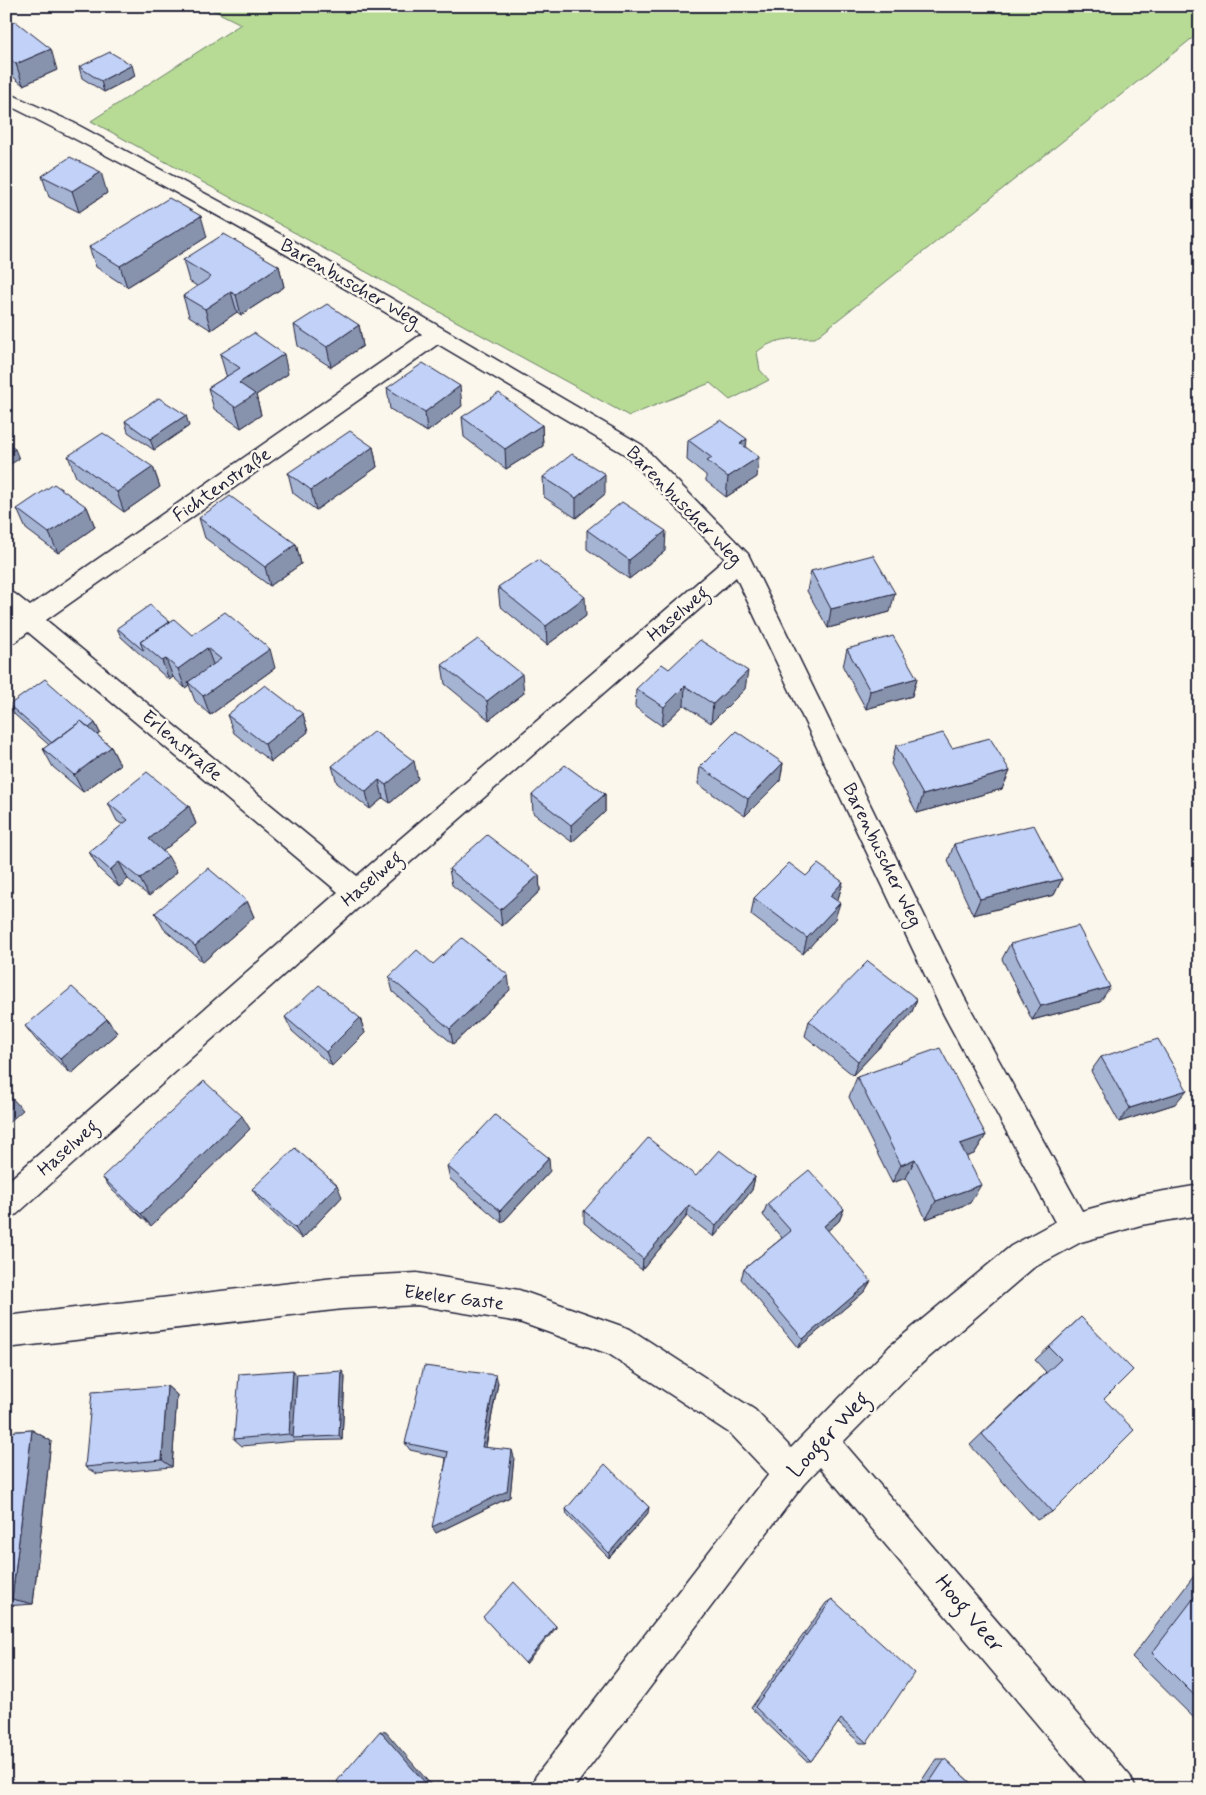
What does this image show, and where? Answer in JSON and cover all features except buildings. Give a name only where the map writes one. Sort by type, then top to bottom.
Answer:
[{"type":"street","name":"Barenbuscher Weg","points":[[6,97],[76,132],[286,245],[634,450],[740,560],[954,1006],[1075,1228]]},
{"type":"street","name":"Fichtenstraße","points":[[6,635],[438,334]]},
{"type":"street","name":"Haselweg","points":[[6,1203],[357,892],[740,560]]},
{"type":"street","name":"Erlenstraße","points":[[6,600],[357,892]]},
{"type":"street","name":"Looger Weg","points":[[549,1789],[791,1473],[902,1358],[1022,1257],[1075,1228],[1141,1210],[1200,1200]]},
{"type":"street","name":"Ekeler Gaste","points":[[6,1332],[343,1294],[417,1289],[519,1306],[618,1341],[743,1422],[791,1473]]},
{"type":"street","name":"Hoog Veer","points":[[820,1441],[1117,1789]]},
{"type":"green space","points":[[205,6],[1200,6],[1200,32],[815,338],[777,341],[763,347],[757,352],[760,370],[769,380],[730,400],[710,383],[629,416],[91,121],[241,24]]}]
